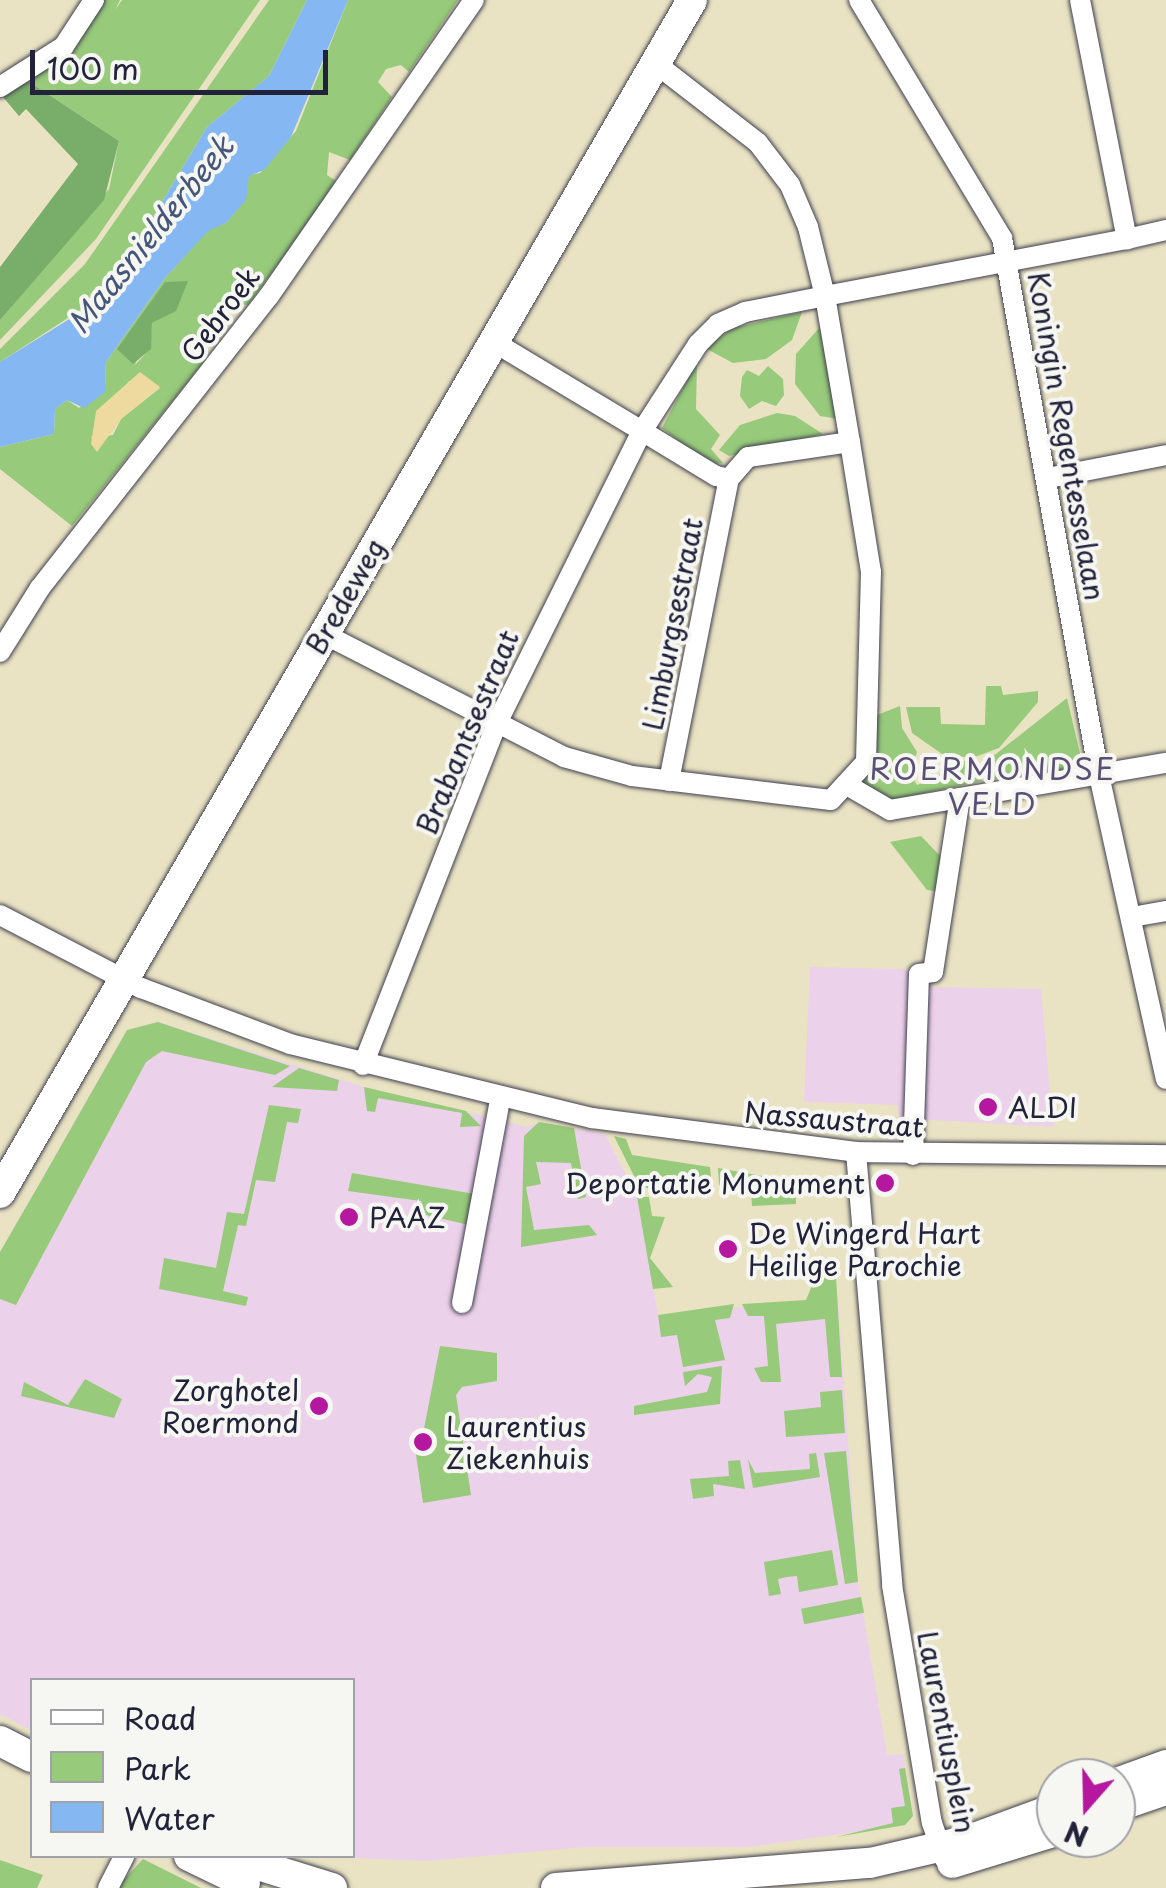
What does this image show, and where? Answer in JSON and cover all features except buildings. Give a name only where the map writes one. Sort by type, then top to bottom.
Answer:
[{"type":"street","points":[[0,87],[64,46],[94,0]]},
{"type":"street","name":"Gebroek","points":[[0,652],[40,588],[269,296],[474,0]]},
{"type":"street","name":"Bredeweg","points":[[0,1193],[692,0]]},
{"type":"street","points":[[1080,0],[1127,239]]},
{"type":"street","name":"Koningin Regentesselaan","points":[[866,3],[976,190],[1008,262],[1100,775],[1132,917],[1159,1013],[1166,1079]]},
{"type":"street","points":[[324,634],[564,757],[669,780],[831,800],[866,762],[871,572],[825,296],[808,227],[790,185],[758,144],[656,63]]},
{"type":"street","name":"Brabantsestraat","points":[[364,1065],[496,725],[642,430],[698,344],[718,324],[825,296],[1166,230]]},
{"type":"street","points":[[494,342],[729,479],[748,457],[850,442]]},
{"type":"street","points":[[1048,478],[1166,455]]},
{"type":"street","name":"Limburgsestraat","points":[[669,780],[729,479]]},
{"type":"street","points":[[847,785],[890,810],[1166,763]]},
{"type":"street","points":[[913,1155],[919,974],[933,972],[960,798]]},
{"type":"street","points":[[1132,917],[1166,911]]},
{"type":"street","name":"Nassaustraat","points":[[0,915],[124,980],[256,1032],[364,1065],[592,1118],[856,1152],[1166,1155]]},
{"type":"street","points":[[462,1303],[500,1099]]},
{"type":"street","name":"Laurentiusplein","points":[[856,1152],[896,1609],[943,1855]]},
{"type":"street","points":[[0,1740],[30,1757]]},
{"type":"street","points":[[0,1757],[30,1771]]},
{"type":"street","points":[[1136,1775],[1166,1765]]},
{"type":"street","points":[[1136,1800],[1166,1790]]},
{"type":"street","points":[[842,1888],[943,1855],[1036,1816]]},
{"type":"street","points":[[556,1888],[870,1864],[943,1855],[1036,1835]]},
{"type":"street","points":[[108,1888],[123,1858]]},
{"type":"street","points":[[195,1858],[264,1883],[332,1888]]},
{"type":"street","points":[[232,1858],[264,1883]]},
{"type":"shaded area","points":[[810,967],[904,969],[934,987],[1041,989],[1053,1127],[899,1118],[898,1105],[804,1102]]},
{"type":"shaded area","name":"Laurentius Ziekenhuis","points":[[158,1022],[364,1087],[527,1127],[539,1122],[605,1134],[637,1197],[658,1315],[838,1298],[858,1582],[887,1755],[903,1754],[913,1816],[905,1825],[748,1847],[587,1847],[428,1861],[352,1858],[355,1678],[30,1678],[30,1730],[0,1714],[0,1252],[127,1030]]},
{"type":"green space","points":[[104,0],[120,0],[115,10],[122,0],[260,0],[96,239],[0,340],[0,320],[109,189],[119,141],[28,81],[56,60]]},
{"type":"green space","points":[[269,0],[307,0],[269,76],[207,127],[108,292],[0,362],[0,349],[85,264]]},
{"type":"green space","points":[[348,0],[458,0],[409,72],[401,65],[386,69],[378,82],[392,97],[350,160],[329,152],[327,175],[336,181],[290,248],[248,305],[225,302],[197,335],[206,359],[72,526],[0,469],[0,447],[54,434],[55,409],[67,400],[79,408],[105,386],[106,362],[165,278],[208,230],[226,223],[245,200],[249,175],[260,173],[296,131]],"holes":[[[165,282],[176,310],[152,323],[150,349],[135,365]],[[129,381],[160,388],[121,419],[113,435],[91,438]]]},
{"type":"green space","points":[[28,81],[119,141],[104,200],[0,320],[0,267],[78,164],[26,109],[19,116],[3,97]]},
{"type":"green space","points":[[188,281],[176,311],[152,323],[151,349],[133,364],[117,349],[165,282]]},
{"type":"green space","points":[[802,312],[792,340],[766,359],[733,363],[705,348],[733,328]]},
{"type":"green space","points":[[821,326],[839,419],[820,416],[795,384],[796,354]]},
{"type":"green space","points":[[697,361],[696,409],[720,435],[711,449],[723,463],[709,464],[662,428]]},
{"type":"green space","points":[[768,366],[783,379],[784,395],[776,406],[762,401],[749,409],[740,396],[742,377],[747,370],[759,376]]},
{"type":"green space","points":[[777,413],[795,416],[823,434],[729,456],[719,450],[740,425]]},
{"type":"green space","points":[[986,686],[1001,686],[1003,695],[1038,691],[1038,702],[999,748],[972,758],[942,754],[912,733],[906,707],[940,707],[941,724],[985,725]]},
{"type":"green space","points":[[1067,698],[1083,766],[1052,776],[1050,771],[990,780],[987,761]]},
{"type":"green space","points":[[900,706],[902,728],[917,752],[910,774],[917,785],[938,777],[947,759],[979,763],[982,781],[886,801],[861,783],[876,759],[877,715]]},
{"type":"green space","points":[[921,836],[946,862],[941,892],[927,890],[890,842]]},
{"type":"green space","points":[[158,1022],[290,1066],[275,1075],[162,1051],[146,1062],[16,1305],[0,1299],[0,1252],[127,1030]]},
{"type":"green space","points":[[299,1068],[339,1080],[337,1091],[272,1087]]},
{"type":"green space","points":[[364,1087],[466,1111],[481,1126],[460,1127],[462,1113],[378,1098],[375,1112],[367,1111]]},
{"type":"green space","points":[[269,1105],[301,1109],[298,1123],[287,1122],[275,1182],[256,1180],[246,1226],[238,1225],[223,1291],[248,1297],[246,1306],[159,1289],[164,1258],[216,1268],[227,1212],[244,1214]]},
{"type":"green space","points":[[539,1122],[574,1128],[586,1197],[578,1199],[571,1163],[536,1162],[541,1184],[526,1187],[534,1230],[589,1225],[597,1235],[521,1247],[524,1136]]},
{"type":"green space","points":[[614,1136],[626,1139],[632,1155],[710,1167],[712,1187],[640,1188]]},
{"type":"green space","points":[[718,1168],[795,1182],[796,1204],[752,1206],[751,1190],[719,1185]]},
{"type":"green space","points":[[352,1173],[475,1194],[469,1225],[426,1215],[421,1201],[348,1191]]},
{"type":"green space","points":[[637,1197],[649,1197],[652,1216],[665,1217],[650,1258],[673,1287],[653,1289]]},
{"type":"green space","points":[[835,1260],[842,1377],[830,1377],[825,1319],[776,1324],[781,1382],[761,1382],[754,1368],[768,1366],[764,1316],[748,1316],[742,1304],[806,1300],[822,1262]]},
{"type":"green space","points":[[734,1304],[730,1318],[715,1320],[725,1360],[683,1367],[677,1335],[661,1337],[658,1315]]},
{"type":"green space","points":[[440,1346],[497,1353],[497,1381],[462,1387],[456,1395],[471,1495],[423,1503],[414,1441],[415,1432],[423,1434]]},
{"type":"green space","points":[[722,1366],[720,1404],[634,1415],[634,1406],[707,1392],[712,1377],[698,1374],[685,1386],[683,1372]]},
{"type":"green space","points":[[85,1379],[122,1399],[114,1418],[21,1396],[24,1382],[68,1405]]},
{"type":"green space","points":[[842,1390],[845,1433],[786,1437],[784,1411],[821,1407],[820,1392]]},
{"type":"green space","points":[[846,1451],[858,1582],[845,1584],[824,1453]]},
{"type":"green space","points":[[816,1453],[820,1477],[753,1488],[748,1459],[755,1473],[810,1469],[809,1454]]},
{"type":"green space","points":[[740,1460],[745,1489],[713,1484],[714,1496],[693,1499],[690,1479],[729,1476],[728,1461]]},
{"type":"green space","points":[[832,1550],[838,1585],[799,1592],[797,1576],[787,1577],[778,1579],[781,1594],[769,1596],[764,1562]]},
{"type":"green space","points":[[861,1597],[864,1613],[804,1624],[801,1609]]},
{"type":"green space","points":[[905,1768],[913,1816],[905,1825],[836,1837],[893,1823],[891,1808],[905,1806],[899,1769]]},
{"type":"green space","points":[[143,1859],[201,1888],[116,1888]]},
{"type":"green space","points":[[0,1860],[43,1875],[37,1888],[0,1888]]},
{"type":"sand","points":[[140,372],[160,387],[121,419],[97,452],[91,444],[96,411]]},
{"type":"water","name":"Maasnielderbeek","points":[[307,0],[348,0],[291,137],[264,170],[249,176],[246,200],[226,223],[208,231],[165,278],[106,362],[105,392],[84,408],[67,400],[55,409],[54,434],[0,447],[0,362],[105,297],[207,127],[269,76]]},
{"type":"place","name":"ALDI","points":[[988,1107]]},
{"type":"place","name":"Deportatie Monument","points":[[885,1183]]},
{"type":"place","name":"PAAZ","points":[[349,1217]]},
{"type":"place","name":"De Wingerd Hart Heilige Parochie","points":[[728,1249]]},
{"type":"place","name":"Zorghotel Roermond","points":[[319,1406]]},
{"type":"place","name":"Laurentius Ziekenhuis","points":[[423,1442]]},
{"type":"district","name":"ROERMONDSE VELD","points":[[993,785]]}]
